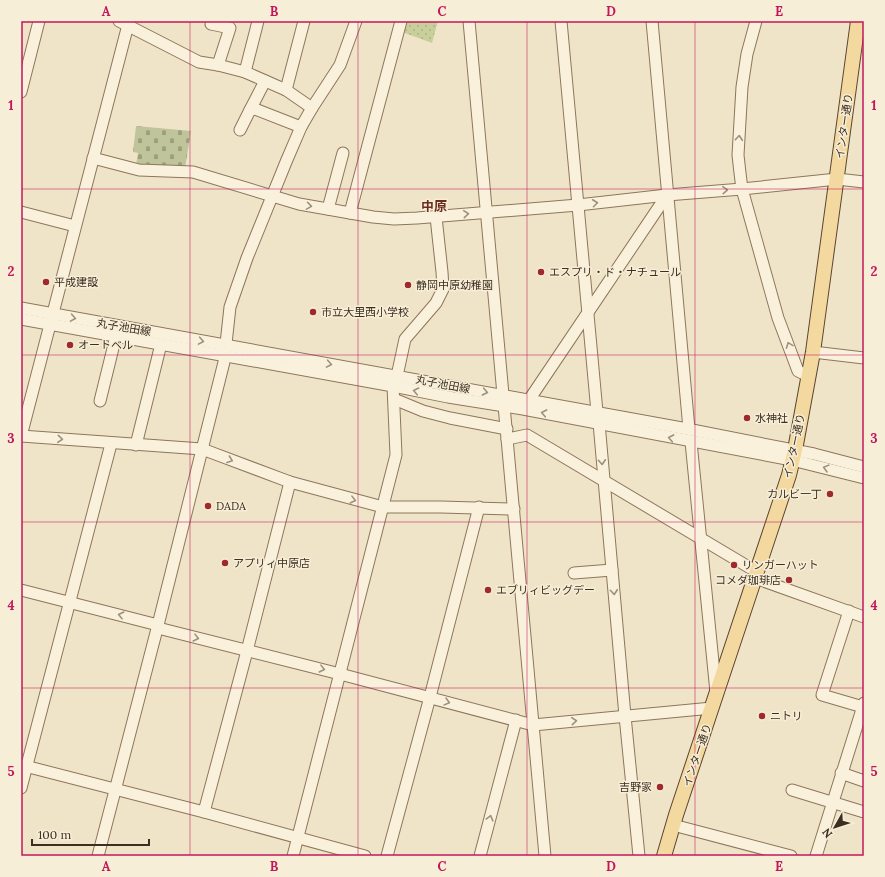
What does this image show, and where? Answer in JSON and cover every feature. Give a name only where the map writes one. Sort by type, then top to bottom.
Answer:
[{"type":"main road","name":"インター通り","points":[[664,856],[789,475],[794,455],[813,352],[858,21]]},
{"type":"street","points":[[21,92],[39,21]]},
{"type":"street","points":[[212,21],[211,24],[230,28],[218,65]]},
{"type":"street","points":[[245,72],[258,21]]},
{"type":"street","points":[[286,90],[304,21]]},
{"type":"street","points":[[98,856],[158,627],[202,449],[225,350],[230,307],[271,196],[312,108],[340,65],[356,21]]},
{"type":"street","points":[[350,213],[401,21]]},
{"type":"street","points":[[469,21],[545,856]]},
{"type":"street","points":[[561,21],[639,856]]},
{"type":"street","points":[[652,21],[689,429]]},
{"type":"street","points":[[756,21],[747,54],[742,87],[738,155],[742,189],[778,318],[798,371],[808,376]]},
{"type":"street","points":[[312,108],[286,90],[245,72],[218,65],[198,62],[125,22],[93,158],[21,436],[111,444],[202,449],[290,482],[383,507],[479,507],[514,509]]},
{"type":"street","points":[[240,130],[265,81]]},
{"type":"street","points":[[250,110],[255,109],[302,127]]},
{"type":"street","points":[[328,209],[343,153]]},
{"type":"street","points":[[93,158],[139,170],[193,172],[299,204],[394,219],[578,205],[837,179],[864,182]]},
{"type":"street","points":[[530,400],[667,195]]},
{"type":"street","points":[[21,212],[75,226]]},
{"type":"street","points":[[292,856],[396,455],[394,399],[395,381],[405,339],[436,303],[443,289],[436,217]]},
{"type":"street","name":"丸子池田線","points":[[21,308],[51,319],[116,336],[161,344],[225,350]]},
{"type":"street","name":"丸子池田線","points":[[21,319],[51,319],[395,381],[448,397],[530,400],[691,442],[794,455]]},
{"type":"street","points":[[100,401],[116,336]]},
{"type":"street","points":[[136,445],[161,344]]},
{"type":"street","points":[[813,352],[864,358]]},
{"type":"street","points":[[394,399],[423,411],[507,434],[527,435],[701,539],[756,575],[864,617]]},
{"type":"street","name":"丸子池田線","points":[[504,400],[598,418],[689,429],[863,472]]},
{"type":"street","points":[[21,590],[247,651],[533,725],[625,716],[714,701],[701,539],[691,442]]},
{"type":"street","points":[[21,788],[24,766],[70,602],[111,444]]},
{"type":"street","points":[[204,812],[290,482]]},
{"type":"street","points":[[387,856],[430,698],[479,507]]},
{"type":"street","points":[[574,573],[612,570]]},
{"type":"street","points":[[816,856],[841,773],[863,708],[822,695],[849,611]]},
{"type":"street","points":[[480,856],[516,720]]},
{"type":"street","points":[[24,766],[204,812],[365,856]]},
{"type":"street","points":[[841,773],[864,781]]},
{"type":"street","points":[[792,790],[864,812]]},
{"type":"street","points":[[673,825],[756,852],[791,856]]},
{"type":"green space","points":[[405,21],[438,21],[432,43],[402,32]]},
{"type":"green space","points":[[136,126],[191,131],[185,168],[136,165],[138,153],[133,152]]},
{"type":"place","name":"エスプリ・ド・ナチュール","points":[[541,272]]},
{"type":"place","name":"平成建設","points":[[46,282]]},
{"type":"place","name":"静岡中原幼稚園","points":[[408,285]]},
{"type":"place","name":"市立大里西小学校","points":[[313,312]]},
{"type":"place","name":"オートベル","points":[[70,345]]},
{"type":"place","name":"水神社","points":[[747,418]]},
{"type":"place","name":"カルビ一丁","points":[[830,494]]},
{"type":"place","name":"DADA","points":[[208,506]]},
{"type":"place","name":"アプリィ中原店","points":[[225,563]]},
{"type":"place","name":"リンガーハット","points":[[734,565]]},
{"type":"place","name":"コメダ珈琲店","points":[[789,580]]},
{"type":"place","name":"エブリィビッグデー","points":[[488,590]]},
{"type":"place","name":"ニトリ","points":[[762,716]]},
{"type":"place","name":"吉野家","points":[[660,787]]},
{"type":"district","name":"中原","points":[[434,206]]}]
